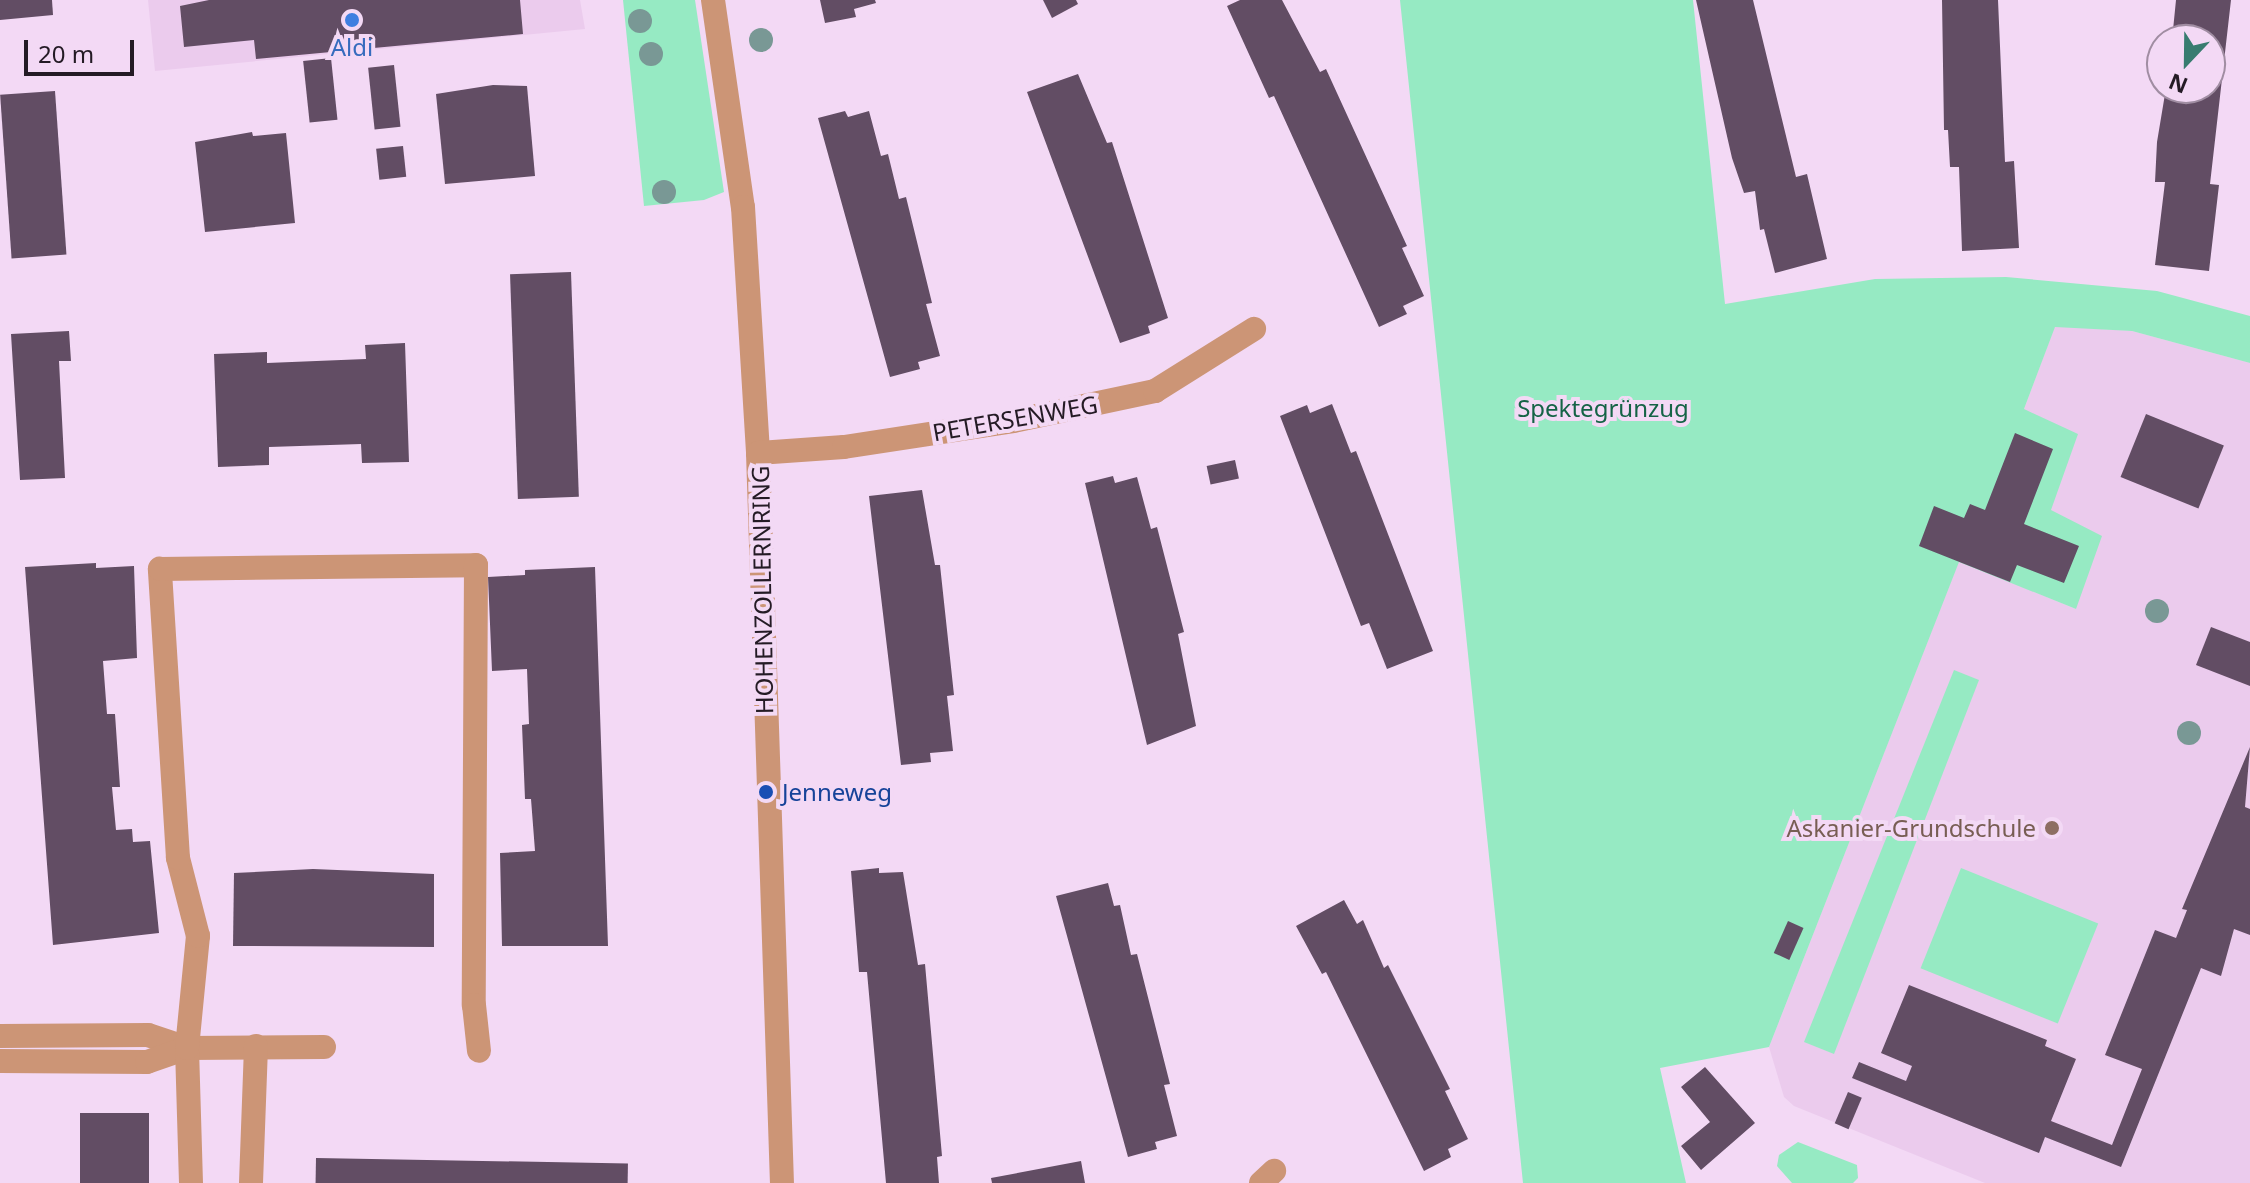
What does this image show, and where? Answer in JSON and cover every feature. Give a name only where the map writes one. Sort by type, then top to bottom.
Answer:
[{"type":"street","name":"HOHENZOLLERNRING","points":[[713,0],[743,207],[758,453],[782,1183]]},
{"type":"street","name":"PETERSENWEG","points":[[758,453],[844,447],[1013,421],[1155,391],[1254,329]]},
{"type":"street","points":[[191,1183],[187,1048],[198,936],[178,858],[160,569],[476,565],[474,1005],[479,1051]]},
{"type":"street","points":[[0,1036],[148,1035],[187,1048]]},
{"type":"street","points":[[251,1183],[256,1046]]},
{"type":"street","points":[[0,1061],[147,1062],[187,1048],[324,1047]]},
{"type":"shaded area","name":"Aldi","points":[[148,0],[580,0],[585,29],[155,71]]},
{"type":"shaded area","name":"Askanier-Grundschule","points":[[2055,326],[2132,331],[2250,363],[2250,1183],[1985,1183],[1794,1106],[1784,1097],[1769,1047],[1959,561],[2076,609],[2024,409]]},
{"type":"green space","points":[[623,0],[695,0],[724,192],[704,200],[644,206]]},
{"type":"green space","name":"Spektegrünzug","points":[[1400,0],[1693,0],[1725,304],[1875,279],[2006,277],[2157,291],[2250,316],[2250,363],[2132,331],[2055,327],[2024,409],[2078,434],[2051,510],[2102,536],[2076,609],[1959,562],[1769,1047],[1660,1068],[1686,1183],[1523,1183]]},
{"type":"green space","points":[[1954,670],[1979,680],[1834,1054],[1804,1042]]},
{"type":"green space","points":[[1961,868],[2098,923],[2058,1024],[1921,968]]},
{"type":"green space","points":[[1798,1142],[1857,1165],[1858,1178],[1853,1183],[1792,1183],[1777,1166],[1779,1155]]},
{"type":"building","points":[[0,0],[52,0],[53,15],[0,20]]},
{"type":"building","name":"Aldi","points":[[209,0],[520,0],[523,34],[256,59],[254,40],[184,47],[180,6]]},
{"type":"building","points":[[820,0],[875,0],[876,3],[854,9],[856,17],[825,23]]},
{"type":"building","points":[[1043,0],[1076,0],[1078,4],[1052,18]]},
{"type":"building","points":[[1240,0],[1282,0],[1320,72],[1326,69],[1407,246],[1402,248],[1424,296],[1403,306],[1407,314],[1379,327],[1274,96],[1269,98],[1227,6]]},
{"type":"building","points":[[1696,0],[1753,0],[1796,177],[1807,174],[1827,259],[1775,273],[1764,229],[1760,230],[1755,191],[1744,193],[1732,158]]},
{"type":"building","points":[[1942,0],[1998,0],[2005,162],[2014,161],[2019,248],[1962,251],[1959,167],[1950,167],[1948,130],[1944,130]]},
{"type":"building","points":[[2176,0],[2231,0],[2226,44],[2226,24],[2174,24]]},
{"type":"building","points":[[331,58],[337,120],[310,123],[303,61]]},
{"type":"building","points":[[394,65],[400,127],[375,129],[368,68]]},
{"type":"building","points":[[1078,74],[1107,143],[1112,142],[1168,318],[1148,326],[1150,333],[1120,343],[1027,92]]},
{"type":"building","points":[[493,85],[527,86],[535,176],[445,184],[436,94]]},
{"type":"building","points":[[55,91],[66,255],[12,258],[0,95]]},
{"type":"building","points":[[2163,104],[2219,104],[2210,184],[2219,185],[2209,271],[2155,265],[2165,182],[2155,182]]},
{"type":"building","points":[[845,111],[848,117],[869,111],[881,156],[888,154],[899,199],[906,197],[932,303],[926,304],[940,356],[918,362],[920,369],[890,377],[818,118]]},
{"type":"building","points":[[252,132],[253,136],[286,133],[295,223],[205,232],[195,142]]},
{"type":"building","points":[[403,146],[406,177],[379,180],[376,149]]},
{"type":"building","points":[[571,272],[579,497],[518,499],[510,274]]},
{"type":"building","points":[[69,331],[71,361],[59,361],[65,478],[20,480],[11,334]]},
{"type":"building","points":[[405,343],[409,462],[362,463],[361,444],[269,447],[269,465],[218,467],[214,354],[267,352],[267,363],[366,359],[365,345]]},
{"type":"building","points":[[1332,404],[1351,453],[1356,451],[1433,651],[1387,669],[1369,623],[1361,626],[1280,416],[1307,405],[1310,413]]},
{"type":"building","points":[[2146,414],[2224,445],[2198,509],[2121,477]]},
{"type":"building","points":[[2015,433],[2053,449],[2024,524],[2079,546],[2064,583],[2017,565],[2010,582],[1919,546],[1934,506],[1964,518],[1970,504],[1985,510]]},
{"type":"building","points":[[1235,460],[1239,479],[1211,485],[1207,466]]},
{"type":"building","points":[[1113,476],[1115,483],[1137,477],[1151,529],[1157,527],[1184,632],[1178,634],[1196,726],[1147,745],[1085,483]]},
{"type":"building","points":[[922,490],[935,565],[940,565],[954,695],[947,696],[953,751],[930,753],[931,762],[901,765],[869,496]]},
{"type":"building","points":[[96,563],[96,568],[134,566],[137,658],[103,661],[107,714],[115,714],[120,787],[112,787],[116,830],[132,829],[133,842],[150,841],[159,933],[53,945],[25,567]]},
{"type":"building","points":[[595,567],[608,946],[502,946],[500,853],[535,851],[531,799],[525,799],[522,725],[529,724],[527,669],[492,671],[488,577],[525,575],[525,570]]},
{"type":"building","points":[[2211,627],[2250,642],[2250,686],[2196,665]]},
{"type":"building","points":[[2250,747],[2245,807],[2250,809],[2250,935],[2234,929],[2221,976],[2201,968],[2121,1167],[2045,1137],[2039,1153],[1852,1078],[1859,1062],[1906,1081],[1912,1066],[1881,1053],[1909,985],[2047,1040],[2045,1046],[2076,1059],[2051,1121],[2112,1145],[2142,1069],[2105,1055],[2155,930],[2176,938],[2187,910],[2182,909]]},
{"type":"building","points":[[879,868],[879,873],[903,872],[918,965],[925,964],[942,1156],[937,1157],[939,1183],[886,1183],[867,972],[859,972],[851,871]]},
{"type":"building","points":[[313,869],[434,874],[434,947],[233,946],[234,873]]},
{"type":"building","points":[[1108,883],[1114,906],[1120,905],[1131,955],[1137,954],[1170,1084],[1164,1085],[1177,1136],[1155,1142],[1157,1149],[1128,1157],[1056,896]]},
{"type":"building","points":[[1344,900],[1357,924],[1363,920],[1384,968],[1388,965],[1450,1089],[1445,1091],[1468,1139],[1448,1149],[1451,1157],[1424,1171],[1326,972],[1322,974],[1296,926]]},
{"type":"building","points":[[1788,921],[1804,928],[1789,960],[1774,953]]},
{"type":"building","points":[[1705,1067],[1755,1123],[1701,1170],[1681,1146],[1710,1122],[1681,1087]]},
{"type":"building","points":[[1848,1092],[1862,1098],[1849,1129],[1835,1123]]},
{"type":"building","points":[[80,1113],[149,1113],[149,1183],[80,1183]]},
{"type":"building","points":[[316,1158],[628,1163],[628,1183],[316,1183]]},
{"type":"building","points":[[1081,1161],[1085,1183],[992,1183],[991,1178]]},
{"type":"place","name":"Aldi","points":[[352,20]]},
{"type":"place","name":"Jenneweg","points":[[766,792]]},
{"type":"place","name":"Askanier-Grundschule","points":[[2052,828]]}]
